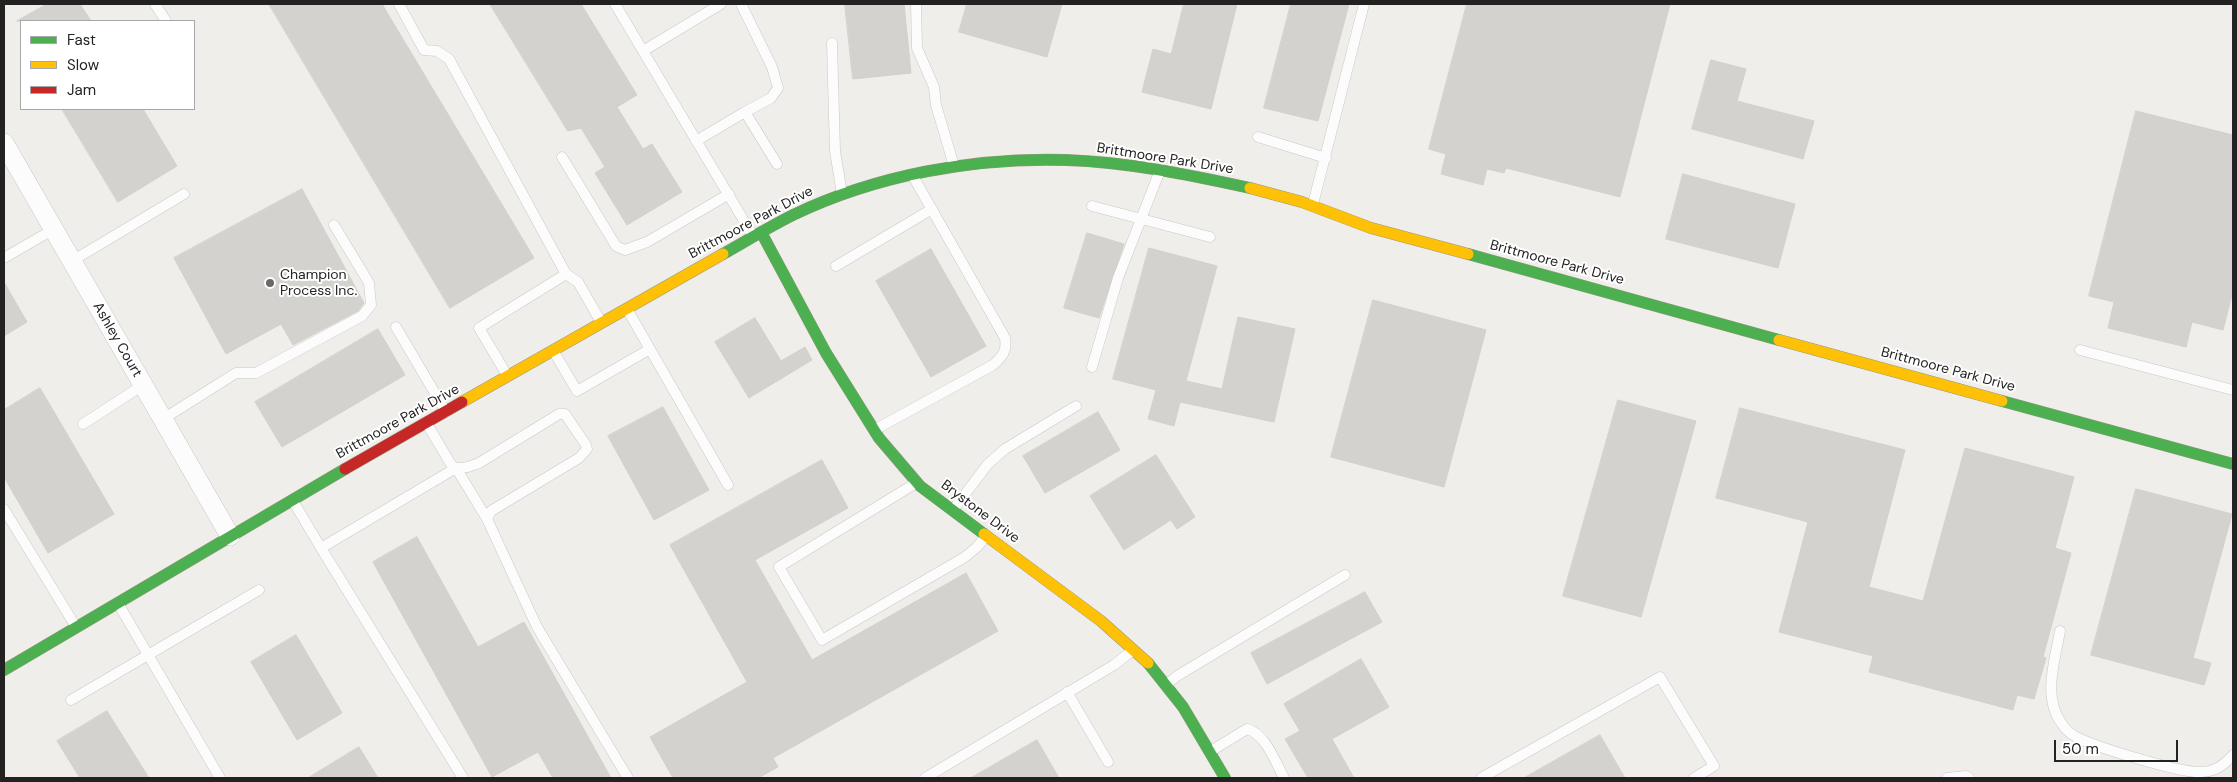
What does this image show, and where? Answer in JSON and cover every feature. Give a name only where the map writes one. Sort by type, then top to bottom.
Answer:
[{"type":"street","name":"Ashley Court","points":[[4,143],[230,536]]},
{"type":"street","name":"Brittmoore Park Drive","points":[[4,670],[292,500],[757,234],[793,215],[843,195],[912,175],[955,167],[1026,162],[1081,161],[1160,172],[1258,190],[1312,205],[1371,228],[2233,464]]},
{"type":"street","name":"Brystone Drive","points":[[757,234],[872,431],[899,465],[916,482],[1101,621],[1146,660],[1183,706],[1225,778]]},
{"type":"lane","points":[[155,4],[165,20]]},
{"type":"lane","points":[[399,4],[424,50],[437,51],[449,59],[566,274],[578,282],[601,323]]},
{"type":"lane","points":[[614,4],[728,194],[757,234]]},
{"type":"lane","points":[[642,51],[721,4]]},
{"type":"lane","points":[[696,141],[771,98],[778,88],[772,67],[741,4]]},
{"type":"lane","points":[[916,4],[917,48],[934,87],[936,105],[955,167]]},
{"type":"lane","points":[[1312,205],[1326,158],[1364,4]]},
{"type":"lane","points":[[832,42],[835,151],[843,195]]},
{"type":"lane","points":[[744,112],[777,164]]},
{"type":"lane","points":[[1258,137],[1326,158]]},
{"type":"lane","points":[[562,157],[616,246],[625,250],[647,242],[728,194]]},
{"type":"lane","points":[[1092,367],[1118,278],[1160,172]]},
{"type":"lane","points":[[872,431],[993,365],[1002,357],[1006,348],[1005,338],[912,175]]},
{"type":"lane","points":[[72,261],[184,194]]},
{"type":"lane","points":[[1092,206],[1210,237]]},
{"type":"lane","points":[[836,266],[932,209]]},
{"type":"lane","points":[[163,420],[236,373],[256,373],[362,316],[371,305],[369,283],[334,225]]},
{"type":"lane","points":[[4,258],[54,230]]},
{"type":"lane","points":[[508,377],[479,328],[566,274]]},
{"type":"lane","points":[[626,308],[728,485]]},
{"type":"lane","points":[[396,327],[446,413]]},
{"type":"lane","points":[[554,350],[577,391],[650,349]]},
{"type":"lane","points":[[2080,350],[2233,390]]},
{"type":"lane","points":[[83,424],[144,385]]},
{"type":"lane","points":[[953,510],[988,464],[1005,449],[1076,406]]},
{"type":"lane","points":[[321,548],[456,468],[466,468],[479,463],[559,414],[565,414],[571,420],[586,445],[583,455],[491,511],[487,519]]},
{"type":"lane","points":[[427,424],[487,519],[538,628],[628,778]]},
{"type":"lane","points":[[916,482],[779,567],[822,640],[964,557],[977,548],[986,536]]},
{"type":"lane","points":[[292,500],[463,778]]},
{"type":"lane","points":[[4,509],[76,628]]},
{"type":"lane","points":[[1165,685],[1345,575]]},
{"type":"lane","points":[[71,700],[259,590]]},
{"type":"lane","points":[[118,604],[220,778]]},
{"type":"lane","points":[[2060,631],[2051,691],[2054,709],[2062,724],[2073,735],[2127,754],[2200,772],[2213,771],[2225,764],[2233,755]]},
{"type":"lane","points":[[925,778],[1134,650]]},
{"type":"lane","points":[[1481,778],[1660,677],[1714,766],[1694,778]]},
{"type":"lane","points":[[1067,692],[1108,762]]},
{"type":"lane","points":[[1209,752],[1247,729],[1253,730],[1259,735],[1284,778]]},
{"type":"lane","points":[[1947,778],[1966,776],[1969,778]]},
{"type":"building","points":[[47,4],[80,4],[90,20],[20,20],[17,21]]},
{"type":"building","points":[[269,4],[382,4],[534,258],[450,308]]},
{"type":"building","points":[[490,4],[581,4],[637,95],[617,107],[643,149],[652,144],[682,192],[627,225],[595,173],[605,167],[581,128],[568,131]]},
{"type":"building","points":[[845,4],[904,4],[911,73],[853,79]]},
{"type":"building","points":[[967,4],[1062,4],[1047,57],[959,32]]},
{"type":"building","points":[[1184,4],[1237,4],[1211,109],[1142,92],[1153,49],[1171,54]]},
{"type":"building","points":[[1291,4],[1349,4],[1318,121],[1264,108]]},
{"type":"building","points":[[1467,4],[1670,4],[1620,197],[1506,168],[1504,173],[1487,169],[1483,185],[1441,174],[1446,154],[1429,149]]},
{"type":"building","points":[[1711,60],[1746,69],[1737,101],[1814,121],[1803,159],[1692,129]]},
{"type":"building","points":[[63,110],[144,110],[177,166],[118,202]]},
{"type":"building","points":[[2136,111],[2233,135],[2233,291],[2223,330],[2192,322],[2186,347],[2108,328],[2114,302],[2089,296]]},
{"type":"building","points":[[1683,174],[1795,204],[1778,268],[1666,239]]},
{"type":"building","name":"Champion Process Inc.","points":[[302,189],[364,303],[358,311],[293,345],[281,324],[226,354],[174,258]]},
{"type":"building","points":[[1087,233],[1124,244],[1099,318],[1064,308]]},
{"type":"building","points":[[1149,248],[1217,266],[1186,381],[1222,389],[1238,317],[1295,329],[1274,422],[1180,402],[1174,426],[1148,419],[1156,390],[1113,379]]},
{"type":"building","points":[[931,249],[986,346],[931,377],[876,281]]},
{"type":"building","points":[[4,282],[27,322],[4,336]]},
{"type":"building","points":[[1373,300],[1486,330],[1444,487],[1331,457]]},
{"type":"building","points":[[755,318],[781,361],[805,347],[812,360],[749,398],[715,342]]},
{"type":"building","points":[[378,329],[405,375],[282,447],[255,402]]},
{"type":"building","points":[[40,388],[114,514],[48,553],[4,477],[4,410]]},
{"type":"building","points":[[1618,400],[1696,421],[1641,617],[1563,596]]},
{"type":"building","points":[[663,407],[709,490],[654,520],[608,436]]},
{"type":"building","points":[[1740,408],[1905,450],[1869,587],[1923,601],[1965,448],[2074,477],[2055,548],[2071,553],[2043,657],[2046,658],[2034,699],[2017,695],[2013,710],[1869,672],[1873,656],[1779,632],[1808,522],[1716,498]]},
{"type":"building","points":[[1098,412],[1120,450],[1045,493],[1023,456]]},
{"type":"building","points":[[1156,455],[1195,517],[1177,529],[1171,520],[1124,550],[1090,496]]},
{"type":"building","points":[[822,460],[848,508],[755,560],[812,660],[966,573],[998,631],[773,758],[778,767],[758,778],[673,778],[650,737],[747,682],[670,545]]},
{"type":"building","points":[[2136,489],[2232,514],[2193,658],[2211,663],[2204,685],[2091,655]]},
{"type":"building","points":[[417,537],[478,647],[524,622],[611,778],[553,778],[538,752],[492,777],[373,562]]},
{"type":"building","points":[[1365,592],[1382,622],[1267,684],[1251,653]]},
{"type":"building","points":[[296,635],[342,713],[297,740],[251,662]]},
{"type":"building","points":[[1361,659],[1389,707],[1332,739],[1354,778],[1308,778],[1285,739],[1300,731],[1284,704]]},
{"type":"building","points":[[107,711],[149,778],[80,778],[57,741]]},
{"type":"building","points":[[1600,735],[1625,778],[1524,778]]},
{"type":"building","points":[[1037,740],[1059,778],[971,778]]},
{"type":"building","points":[[359,747],[378,778],[308,778]]},
{"type":"traffic: fast","points":[[723,254],[793,215],[825,201],[892,179],[926,171],[962,166],[1032,160],[1089,161],[1159,170],[1250,188]]},
{"type":"traffic: fast","points":[[761,232],[826,353],[879,438],[920,486],[984,534]]},
{"type":"traffic: fast","points":[[1468,254],[1779,340]]},
{"type":"traffic: fast","points":[[2002,401],[2233,464]]},
{"type":"traffic: fast","points":[[4,670],[345,469]]},
{"type":"traffic: fast","points":[[1148,663],[1183,707],[1225,778]]},
{"type":"traffic: slow","points":[[1250,188],[1302,202],[1371,228],[1468,254]]},
{"type":"traffic: slow","points":[[462,402],[723,254]]},
{"type":"traffic: slow","points":[[1779,340],[2002,401]]},
{"type":"traffic: slow","points":[[984,534],[1101,621],[1148,663]]},
{"type":"traffic: jam","points":[[345,469],[462,402]]},
{"type":"place","name":"Champion Process Inc.","points":[[270,283]]}]
